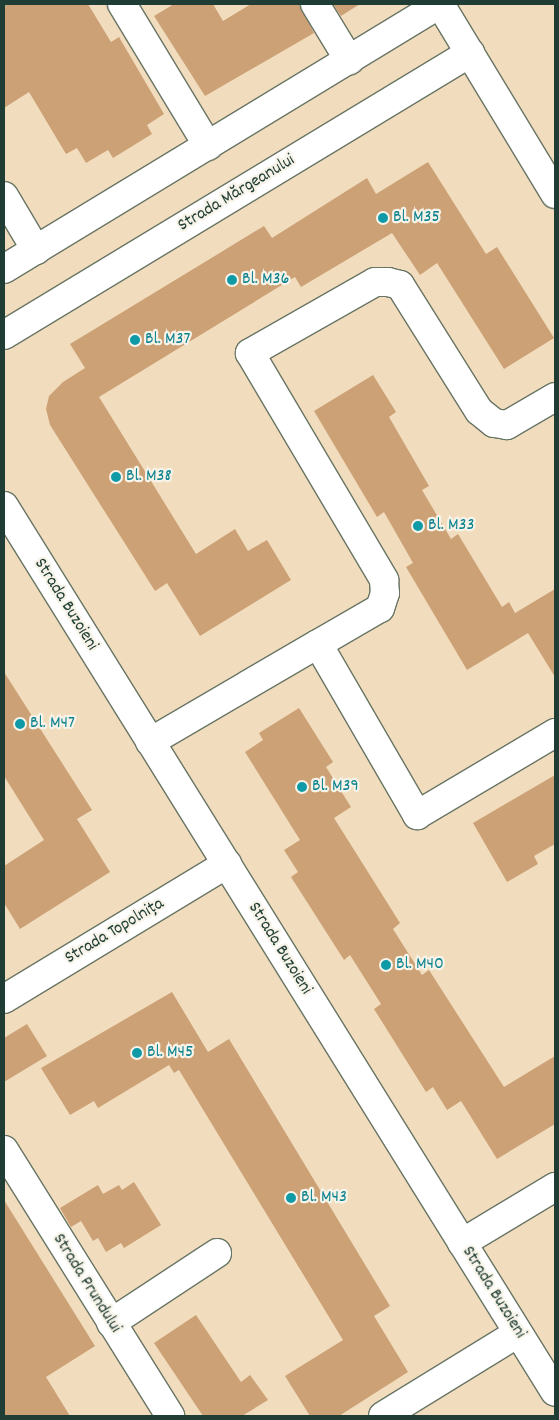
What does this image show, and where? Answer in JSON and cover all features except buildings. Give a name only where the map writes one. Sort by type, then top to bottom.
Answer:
[{"type":"street","points":[[122,4],[208,146]]},
{"type":"street","points":[[315,4],[349,60]]},
{"type":"street","points":[[4,269],[440,4],[555,194]]},
{"type":"street","name":"Strada Mărgeanului","points":[[4,335],[470,53]]},
{"type":"street","points":[[4,196],[36,250]]},
{"type":"street","points":[[150,742],[380,608],[385,593],[384,580],[250,353],[375,282],[388,282],[400,285],[479,411],[494,423],[507,425],[555,397]]},
{"type":"street","name":"Strada Buzoieni","points":[[4,506],[555,1392]]},
{"type":"street","points":[[318,644],[417,815],[555,733]]},
{"type":"street","name":"Strada Topolnița","points":[[4,999],[226,864]]},
{"type":"street","name":"Strada Prundului","points":[[4,1150],[170,1416]]},
{"type":"street","points":[[462,1243],[555,1187]]},
{"type":"street","points":[[111,1323],[217,1253]]},
{"type":"street","points":[[384,1416],[518,1333]]},
{"type":"place","name":"Bl. M35","points":[[383,218]]},
{"type":"place","name":"Bl. M36","points":[[232,280]]},
{"type":"place","name":"Bl. M37","points":[[135,340]]},
{"type":"place","name":"Bl. M38","points":[[116,477]]},
{"type":"place","name":"Bl. M33","points":[[418,526]]},
{"type":"place","name":"Bl. M47","points":[[20,724]]},
{"type":"place","name":"Bl. M39","points":[[302,787]]},
{"type":"place","name":"Bl. M40","points":[[386,965]]},
{"type":"place","name":"Bl. M45","points":[[137,1053]]},
{"type":"place","name":"Bl. M43","points":[[291,1198]]}]
